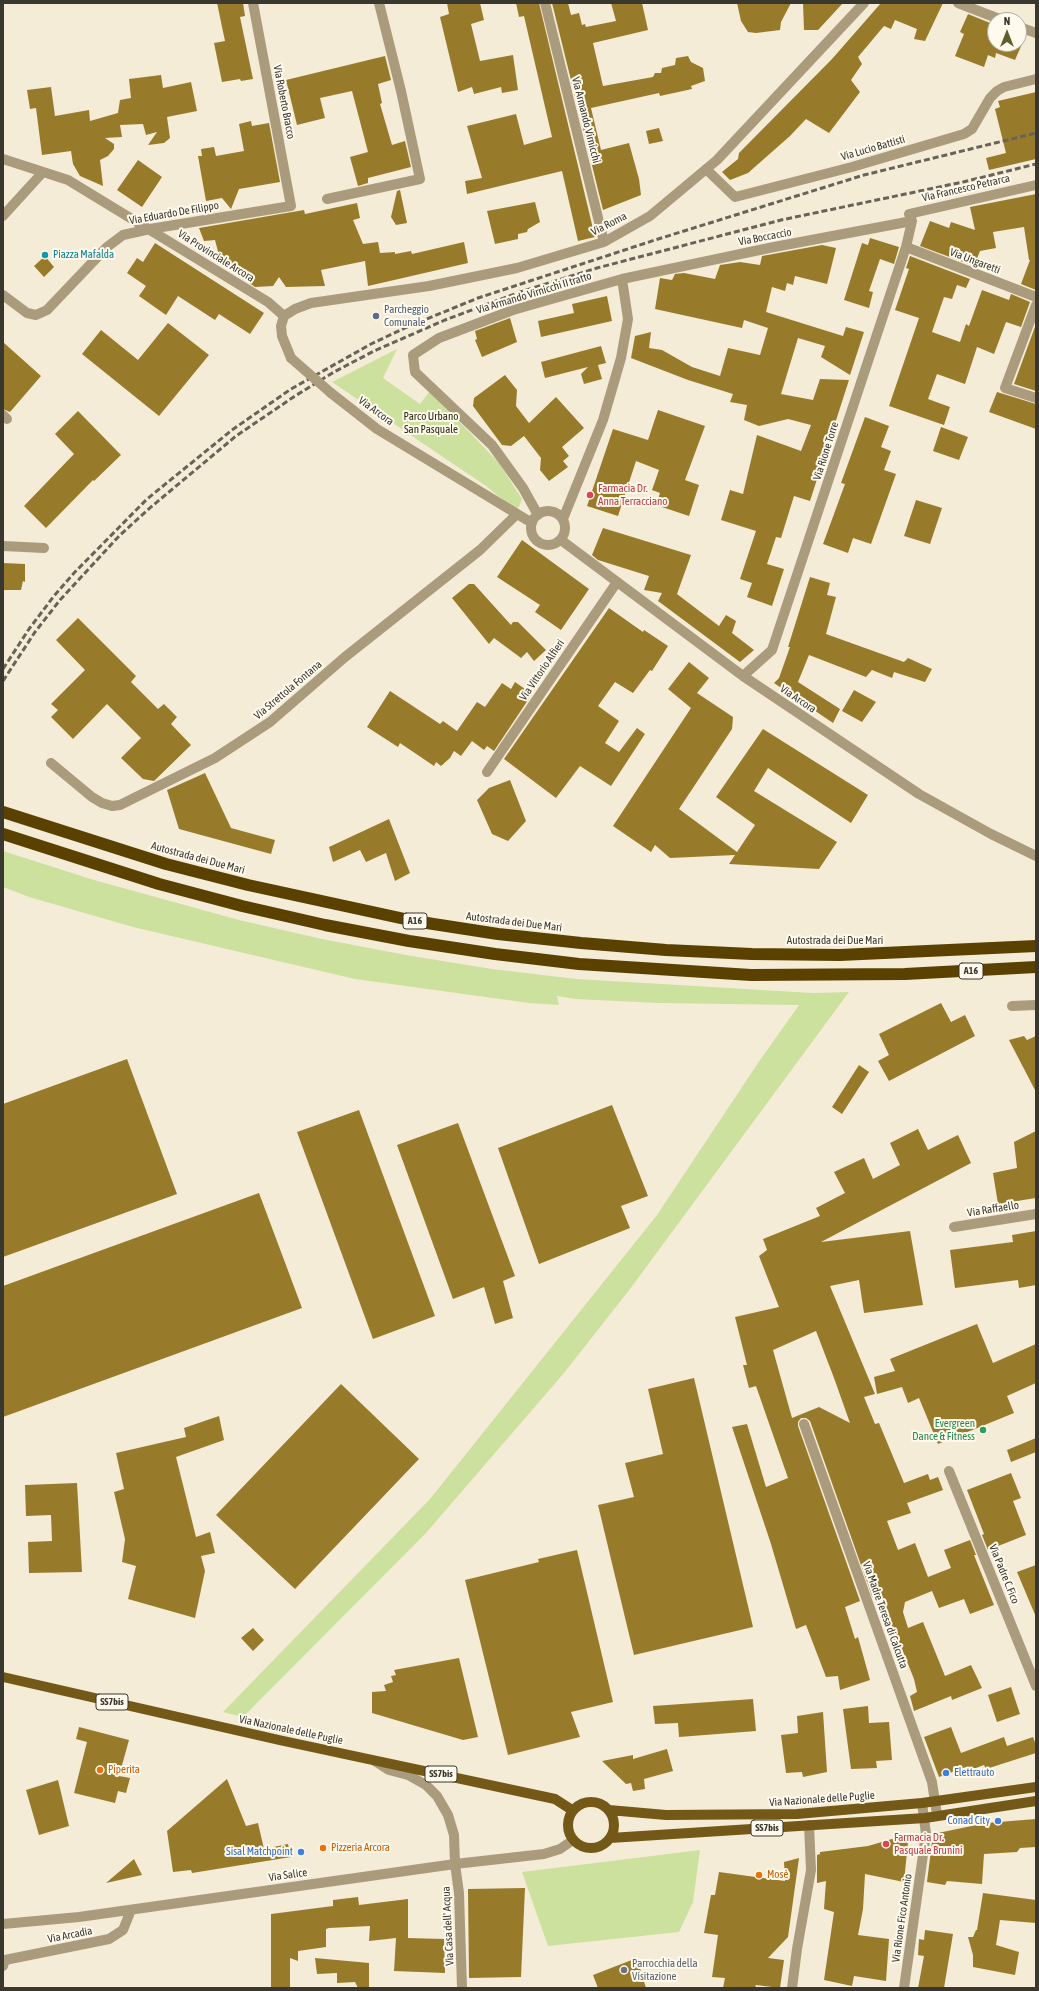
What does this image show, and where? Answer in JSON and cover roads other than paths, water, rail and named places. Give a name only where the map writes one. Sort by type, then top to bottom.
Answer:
[{"type":"highway","name":"Autostrada dei Due Mari","points":[[3,812],[166,864],[270,890],[414,921],[498,934],[581,943],[674,950],[840,955],[1036,946]]},
{"type":"highway","name":"A16","points":[[3,834],[159,884],[242,906],[325,925],[409,941],[495,954],[579,964],[743,975],[826,976],[905,974],[1036,967]]},
{"type":"main road","name":"Via Nazionale delle Puglie","points":[[3,1677],[279,1740],[555,1798],[572,1810]]},
{"type":"main road","name":"Via Nazionale delle Puglie","points":[[609,1810],[666,1815],[797,1814],[922,1803],[934,1800],[1036,1787]]},
{"type":"main road","name":"SS7bis","points":[[572,1810],[584,1802],[591,1801],[604,1805],[609,1810]]},
{"type":"main road","name":"SS7bis","points":[[573,1840],[585,1847],[592,1848],[599,1847],[610,1838],[925,1818],[1036,1801]]},
{"type":"main road","points":[[572,1810],[568,1822],[570,1834],[573,1840]]},
{"type":"main road","points":[[609,1810],[614,1824],[610,1838]]},
{"type":"street","name":"Via Roberto Bracco","points":[[253,3],[291,206]]},
{"type":"street","points":[[327,199],[420,179],[401,91],[379,3]]},
{"type":"street","name":"Via Armando Virnicchi","points":[[545,3],[604,242]]},
{"type":"street","name":"Via Roma","points":[[284,316],[295,309],[311,303],[429,286],[517,268],[604,242],[650,216],[717,160],[864,3]]},
{"type":"street","points":[[958,3],[987,14]]},
{"type":"street","name":"Via Lucio Battisti","points":[[706,168],[735,197],[852,167],[964,134],[972,129],[990,98],[997,91],[1036,79]]},
{"type":"street","name":"Via Provinciale Arcora","points":[[3,159],[68,180],[268,302],[284,316]]},
{"type":"street","points":[[3,216],[43,172]]},
{"type":"street","name":"Via Francesco Petrarca","points":[[912,221],[909,214],[1036,185]]},
{"type":"street","name":"Via Eduardo De Filippo","points":[[3,294],[27,312],[36,315],[47,310],[107,247],[123,235],[150,229],[291,206]]},
{"type":"street","name":"Via Rione Torre","points":[[743,676],[772,650],[906,247],[912,221]]},
{"type":"street","name":"Via Boccaccio","points":[[622,278],[912,221]]},
{"type":"street","name":"Via Ungaretti","points":[[906,247],[1036,297]]},
{"type":"street","points":[[563,519],[603,420],[621,358],[628,319],[622,278]]},
{"type":"street","name":"Via Armando Virnicchi II tratto","points":[[538,515],[523,488],[492,445],[415,372],[413,355],[439,338],[513,310],[622,278]]},
{"type":"street","points":[[1036,305],[1005,388],[1036,398]]},
{"type":"street","name":"Via Arcora","points":[[284,316],[281,326],[282,336],[291,358],[331,393],[378,429],[532,523]]},
{"type":"street","points":[[543,512],[554,512],[563,519],[566,530],[561,540],[551,545],[540,543],[532,535],[532,523],[538,515],[543,512]]},
{"type":"street","name":"Via Strettola Fontana","points":[[51,763],[92,797],[102,803],[112,806],[120,805],[215,758],[270,722],[345,657],[480,550],[517,514]]},
{"type":"street","name":"Via Arcora","points":[[561,540],[743,676],[924,797],[991,834],[1036,856]]},
{"type":"street","points":[[3,546],[44,548]]},
{"type":"street","name":"Via Vittorio Alfieri","points":[[487,772],[617,582]]},
{"type":"street","points":[[1012,1006],[1036,1005]]},
{"type":"street","name":"Via Raffaello","points":[[954,1227],[1036,1214]]},
{"type":"street","name":"Via Madre Teresa di Calcutta","points":[[804,1424],[932,1782],[937,1815]]},
{"type":"street","name":"Via Padre C.Fico","points":[[949,1471],[1036,1686]]},
{"type":"street","name":"Via Casa dell' Acqua","points":[[371,1759],[389,1770],[418,1779],[437,1796],[448,1815],[454,1835],[455,1864],[459,1893],[462,1988]]},
{"type":"street","name":"Via Rione Fico Antonio","points":[[904,1988],[926,1834],[922,1803]]},
{"type":"street","points":[[792,1988],[797,1948],[811,1870],[809,1825]]},
{"type":"street","name":"Via Salice","points":[[3,1924],[42,1921],[131,1910],[455,1864],[544,1854],[560,1849],[573,1840]]},
{"type":"street","name":"Via Arcadia","points":[[3,1966],[5,1960],[109,1939],[123,1930],[131,1910]]},
{"type":"railway","points":[[3,669],[29,629],[54,596],[74,573],[147,499],[232,430],[291,389],[371,344],[407,327],[478,298],[655,240],[864,175],[1036,133]]},
{"type":"railway","points":[[3,681],[35,632],[60,600],[120,535],[151,507],[236,436],[295,396],[334,372],[374,351],[445,320],[520,292],[597,268],[781,220],[963,182],[1036,164]]},
{"type":"place","name":"Piazza Mafalda","points":[[45,255]]},
{"type":"place","name":"Parcheggio Comunale","points":[[376,316]]},
{"type":"place","name":"Farmacia Dr. Anna Terracciano","points":[[590,495]]},
{"type":"place","name":"Evergreen Dance & Fitness","points":[[983,1430]]},
{"type":"place","name":"Piperita","points":[[100,1770]]},
{"type":"place","name":"Elettrauto","points":[[946,1773]]},
{"type":"place","name":"Conad City","points":[[998,1821]]},
{"type":"place","name":"Farmacia Dr. Pasquale Brunini","points":[[886,1844]]},
{"type":"place","name":"Pizzeria Arcora","points":[[323,1848]]},
{"type":"place","name":"Sisal Matchpoint","points":[[301,1852]]},
{"type":"place","name":"Mosè","points":[[759,1875]]},
{"type":"place","name":"Parrocchia della Visitazione","points":[[624,1970]]},
{"type":"park label","name":"Parco Urbano San Pasquale","points":[[431,423]]}]
